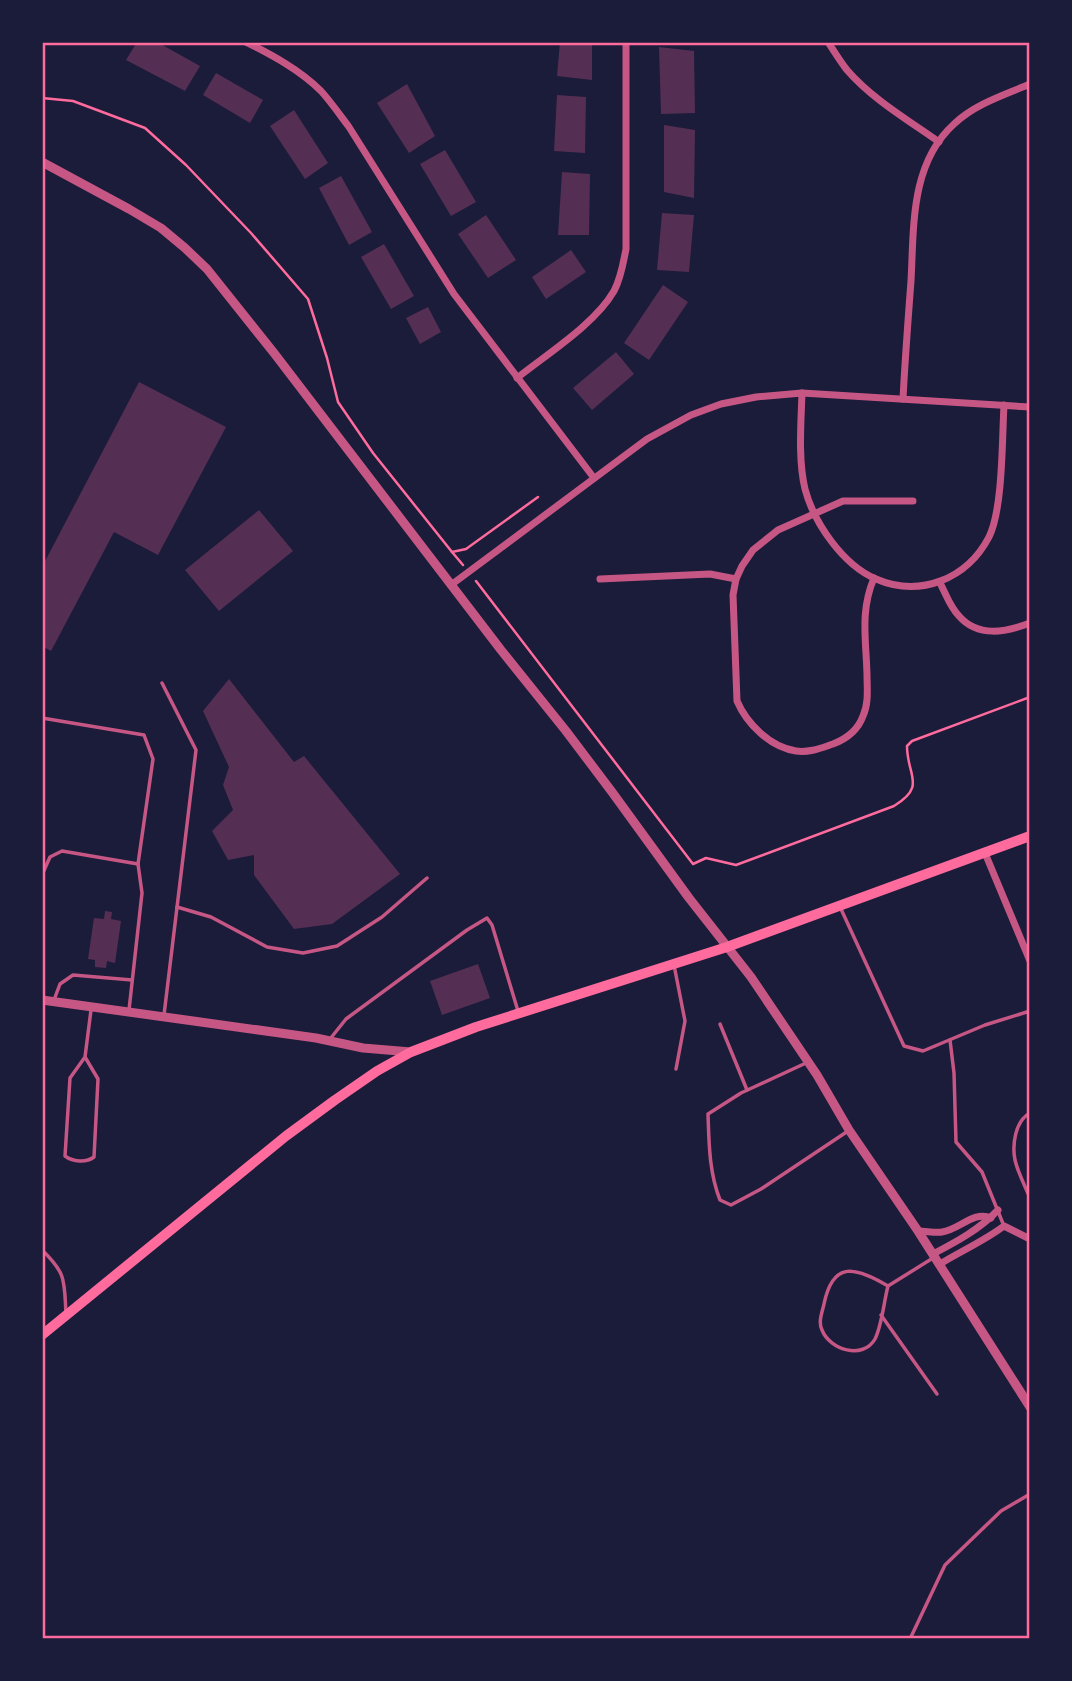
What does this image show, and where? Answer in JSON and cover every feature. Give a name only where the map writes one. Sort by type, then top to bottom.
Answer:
[{"type":"main road","points":[[42,1335],[286,1136],[377,1071],[411,1052],[464,1031],[727,947],[1030,836]]},
{"type":"street","points":[[246,42],[289,65],[330,102],[349,127],[448,286],[594,478]]},
{"type":"street","points":[[517,378],[586,324],[604,306],[621,275],[626,249],[626,42]]},
{"type":"street","points":[[828,42],[856,80],[939,142]]},
{"type":"street","points":[[903,399],[916,201],[929,159],[953,125],[969,112],[1030,84]]},
{"type":"street","points":[[42,162],[129,209],[185,248],[207,269],[274,353],[597,772],[689,898],[751,977],[808,1062],[849,1130],[936,1258],[1030,1407]]},
{"type":"street","points":[[802,393],[802,471],[815,513],[829,539],[874,579],[909,586],[940,583],[952,577],[978,554],[992,530],[999,487],[1004,405]]},
{"type":"street","points":[[451,585],[647,439],[670,425],[722,404],[756,397],[802,393],[1030,407]]},
{"type":"street","points":[[874,579],[867,594],[865,609],[867,696],[863,716],[850,735],[838,743],[812,751],[787,749],[760,732],[742,713],[737,701],[733,595],[742,566],[760,543],[778,530],[843,501],[913,501]]},
{"type":"street","points":[[600,579],[710,574],[736,579]]},
{"type":"street","points":[[940,583],[958,616],[974,627],[987,632],[1001,632],[1030,623]]},
{"type":"street","points":[[985,853],[1030,961]]},
{"type":"street","points":[[42,1000],[328,1040],[363,1048],[411,1052]]},
{"type":"street","points":[[936,1258],[998,1210]]},
{"type":"street","points":[[918,1231],[941,1233],[984,1214],[991,1218]]},
{"type":"street","points":[[936,1258],[971,1246],[1004,1226],[1030,1239]]},
{"type":"lane","points":[[162,683],[196,750],[164,1017]]},
{"type":"lane","points":[[42,718],[145,735],[153,760],[138,864],[142,893],[129,1013]]},
{"type":"lane","points":[[42,876],[50,858],[62,850],[138,864]]},
{"type":"lane","points":[[177,907],[211,917],[267,947],[303,953],[337,946],[382,918],[427,878]]},
{"type":"lane","points":[[840,906],[904,1046],[923,1051],[985,1025],[1030,1011]]},
{"type":"lane","points":[[328,1040],[346,1019],[487,918],[492,925],[519,1014]]},
{"type":"lane","points":[[674,965],[685,1021],[676,1069]]},
{"type":"lane","points":[[53,1002],[60,984],[73,975],[132,980]]},
{"type":"lane","points":[[85,1057],[98,1079],[94,1157],[89,1160],[71,1160],[65,1156],[70,1078],[85,1057],[91,1008]]},
{"type":"lane","points":[[720,1024],[747,1090]]},
{"type":"lane","points":[[950,1040],[956,1142],[982,1172],[1004,1226]]},
{"type":"lane","points":[[808,1062],[747,1090],[708,1114],[713,1181],[720,1200],[731,1205],[761,1189],[849,1130]]},
{"type":"lane","points":[[1030,1113],[1023,1116],[1015,1134],[1015,1159],[1030,1198]]},
{"type":"lane","points":[[42,1250],[56,1263],[64,1279],[66,1315]]},
{"type":"lane","points":[[888,1286],[867,1274],[842,1272],[830,1282],[827,1289],[820,1324],[825,1337],[844,1349],[856,1352],[868,1347],[874,1340],[888,1286],[936,1258]]},
{"type":"lane","points":[[881,1315],[937,1394]]},
{"type":"lane","points":[[911,1639],[945,1565],[1001,1511],[1030,1494]]},
{"type":"path","points":[[42,98],[73,101],[145,128],[186,164],[308,299],[338,402],[373,453],[488,595],[693,864],[706,859],[736,865],[894,806],[912,793],[913,783],[906,746],[912,741],[1030,697]]},
{"type":"path","points":[[453,552],[466,549],[538,497]]},
{"type":"building","points":[[137,42],[157,42],[200,66],[185,91],[126,60]]},
{"type":"building","points":[[560,42],[592,42],[592,80],[557,76]]},
{"type":"building","points":[[659,47],[694,51],[695,113],[661,114]]},
{"type":"building","points":[[216,73],[263,100],[250,123],[203,95]]},
{"type":"building","points":[[407,84],[435,136],[409,153],[377,103]]},
{"type":"building","points":[[557,95],[586,97],[585,153],[554,151]]},
{"type":"building","points":[[294,110],[328,163],[305,179],[270,126]]},
{"type":"building","points":[[664,125],[695,130],[694,198],[664,192]]},
{"type":"building","points":[[445,150],[476,202],[451,216],[420,164]]},
{"type":"building","points":[[562,172],[590,174],[589,235],[558,235]]},
{"type":"building","points":[[341,176],[372,232],[349,245],[319,188]]},
{"type":"building","points":[[662,213],[694,215],[689,272],[657,270]]},
{"type":"building","points":[[486,215],[516,260],[488,278],[458,234]]},
{"type":"building","points":[[384,244],[414,296],[391,309],[361,257]]},
{"type":"building","points":[[571,250],[586,272],[546,299],[532,277]]},
{"type":"building","points":[[663,285],[688,302],[649,360],[624,343]]},
{"type":"building","points":[[428,307],[441,332],[420,344],[406,318]]},
{"type":"building","points":[[616,352],[634,374],[592,410],[573,388]]},
{"type":"building","points":[[139,382],[226,427],[158,555],[114,532],[51,651],[42,646],[42,567]]},
{"type":"building","points":[[259,510],[293,551],[219,611],[185,570]]},
{"type":"building","points":[[229,679],[294,762],[304,756],[400,874],[332,924],[294,929],[254,875],[254,855],[228,860],[212,831],[233,810],[223,785],[229,767],[203,711]]},
{"type":"building","points":[[105,911],[112,912],[111,919],[121,921],[115,963],[107,961],[106,968],[95,967],[95,960],[88,959],[94,918],[104,919]]},
{"type":"building","points":[[478,964],[490,998],[442,1015],[430,981]]}]
